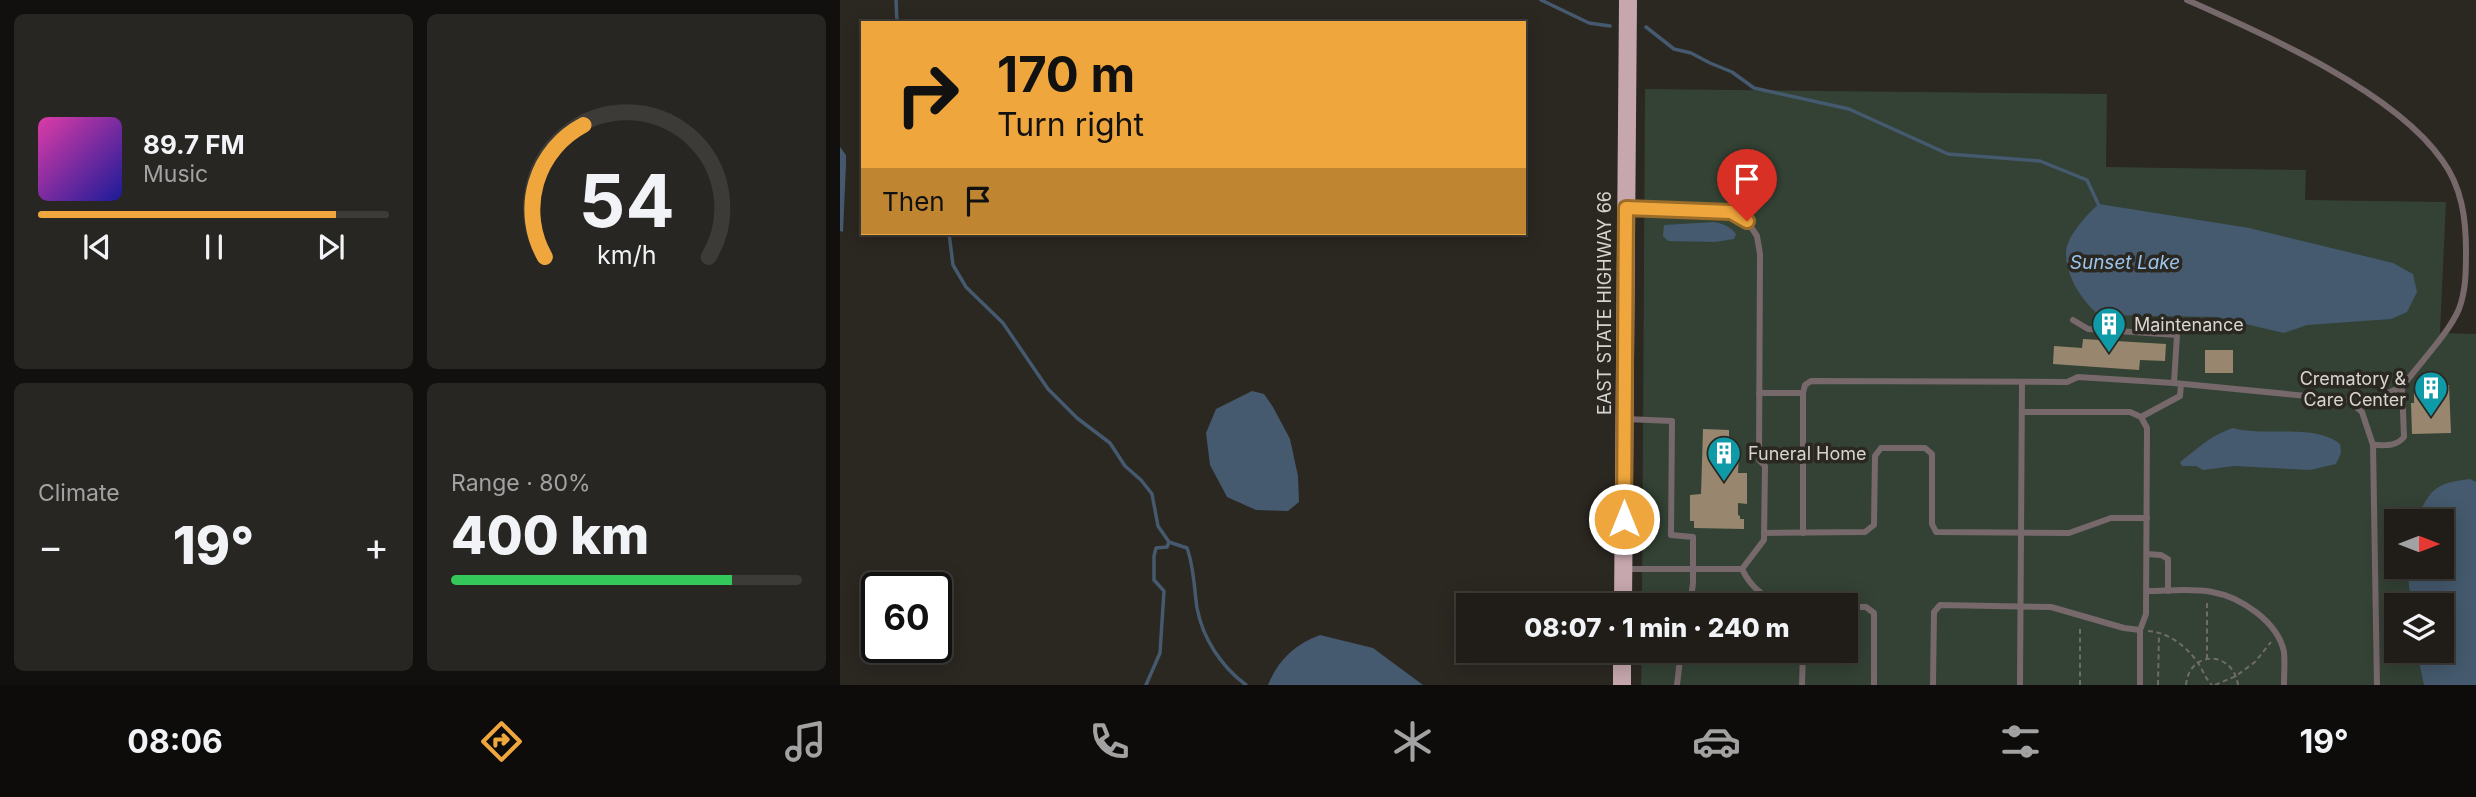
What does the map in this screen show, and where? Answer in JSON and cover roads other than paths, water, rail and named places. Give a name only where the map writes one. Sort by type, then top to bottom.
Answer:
[{"type":"main road","name":"EAST STATE HIGHWAY 66","points":[[1623,593],[1628,0]]},
{"type":"main road","points":[[1622,663],[1622,685]]},
{"type":"lane","points":[[2187,0],[2235,21],[2330,70],[2375,98],[2417,132],[2443,160],[2459,192],[2466,231],[2466,281],[2458,311],[2402,387],[2356,406]]},
{"type":"lane","points":[[1626,208],[1731,212],[1747,221],[1757,236],[1760,254],[1759,460],[1765,466],[1764,540],[1742,569]]},
{"type":"lane","points":[[2073,320],[2088,328],[2177,335],[2177,383],[2180,396],[2141,417]]},
{"type":"lane","points":[[1804,533],[1803,393],[1805,385],[1811,381],[2067,382],[2078,377],[2177,383],[2348,400],[2362,412],[2373,446],[2377,685]]},
{"type":"lane","points":[[2020,685],[2022,382]]},
{"type":"lane","points":[[2373,446],[2392,445],[2404,437],[2402,387]]},
{"type":"lane","points":[[1759,393],[1803,393]]},
{"type":"lane","points":[[2022,412],[2130,412],[2141,417],[2147,428],[2147,614],[2140,630],[2140,685]]},
{"type":"lane","points":[[1624,419],[1672,421],[1671,535],[1693,537],[1691,593]]},
{"type":"lane","points":[[1764,533],[1865,533],[1874,525],[1875,456],[1881,448],[1925,448],[1932,454],[1932,524],[1936,532],[2069,533],[2111,518],[2147,518]]},
{"type":"lane","points":[[2147,554],[2161,555],[2168,559],[2168,591]]},
{"type":"lane","points":[[1623,569],[1742,569]]},
{"type":"lane","points":[[1742,569],[1748,581],[1760,593]]},
{"type":"lane","points":[[2147,591],[2207,591],[2249,607],[2265,620],[2278,637],[2284,652],[2284,685]]},
{"type":"lane","points":[[1933,685],[1934,612],[1940,605],[2051,607],[2140,630]]},
{"type":"lane","points":[[1858,607],[1866,607],[1874,613],[1874,685]]},
{"type":"lane","points":[[1677,685],[1680,663]]},
{"type":"lane","points":[[1802,685],[1803,663]]},
{"type":"water","points":[[840,147],[846,155],[843,232],[840,231]]},
{"type":"water","name":"Sunset Lake","points":[[2099,204],[2249,228],[2393,263],[2413,274],[2417,292],[2407,312],[2391,319],[2307,325],[2284,333],[2216,317],[2099,315],[2076,288],[2066,253],[2073,233]]},
{"type":"water","points":[[1714,222],[1731,229],[1736,234],[1734,239],[1715,242],[1668,241],[1663,236],[1664,225]]},
{"type":"water","points":[[1252,391],[1264,394],[1290,439],[1298,476],[1299,502],[1288,511],[1256,510],[1227,497],[1210,465],[1206,433],[1216,409]]},
{"type":"water","points":[[2233,428],[2317,434],[2340,444],[2341,453],[2336,464],[2310,470],[2234,466],[2203,470],[2196,466],[2182,466],[2180,462],[2205,443]]},
{"type":"water","points":[[2470,479],[2476,482],[2476,685],[2424,685],[2419,663],[2454,663],[2454,593],[2410,593],[2408,579],[2454,579],[2454,509],[2422,509],[2435,490],[2448,483]]},
{"type":"water","points":[[1320,635],[1373,648],[1423,685],[1268,685],[1288,654]]},
{"type":"waterway","points":[[896,0],[897,21]]},
{"type":"waterway","points":[[1541,0],[1589,23],[1610,26]]},
{"type":"waterway","points":[[1646,27],[1674,49],[1691,53],[1732,72],[1754,88],[1849,109],[1948,154],[2040,161],[2087,180],[2100,208]]},
{"type":"waterway","points":[[949,235],[953,265],[966,287],[1003,323],[1048,389],[1077,418],[1110,443],[1125,466],[1152,494],[1158,526],[1169,542],[1187,548],[1197,608],[1209,641],[1221,660],[1246,685]]},
{"type":"waterway","points":[[1146,685],[1160,653],[1164,591],[1154,580],[1154,556],[1156,548],[1167,547],[1169,542]]},
{"type":"place","name":"Maintenance","points":[[2109,354]]},
{"type":"place","name":"Crematory & Care Center","points":[[2431,418]]},
{"type":"place","name":"Funeral Home","points":[[1724,483]]}]
